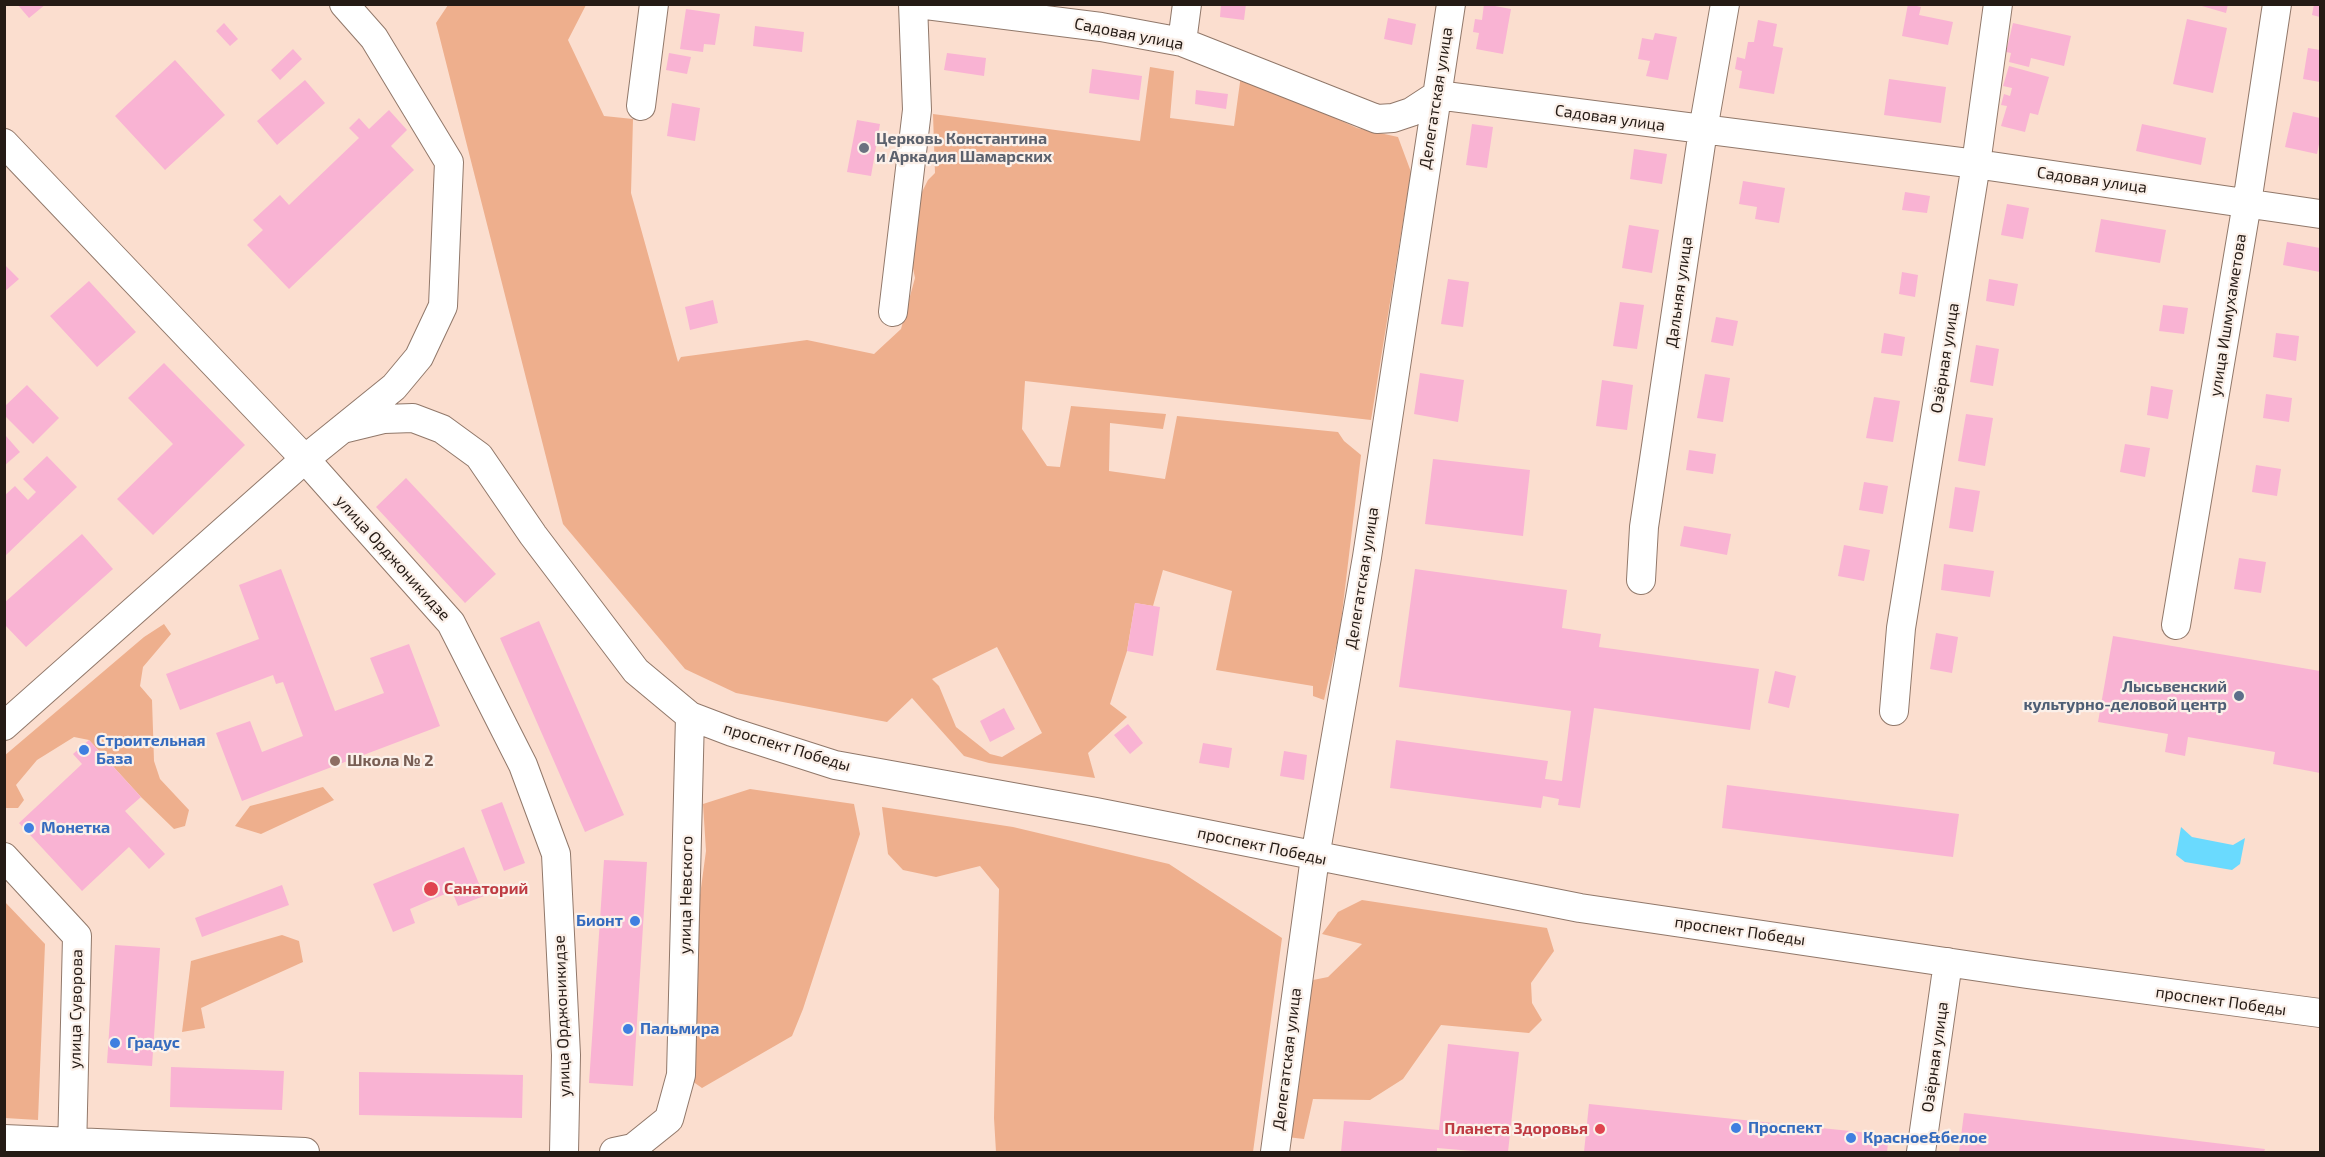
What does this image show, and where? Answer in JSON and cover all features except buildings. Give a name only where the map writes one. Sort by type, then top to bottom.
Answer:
[{"type":"street","points":[[4,726],[305,459],[394,387],[419,357],[443,306],[449,162],[374,38],[344,4]]},
{"type":"street","points":[[641,106],[654,4]]},
{"type":"street","points":[[893,312],[917,110],[913,4]]},
{"type":"street","name":"Садовая улица","points":[[918,4],[1101,27],[1182,42],[1377,119],[1393,118],[1411,112],[1437,94],[1976,164],[2320,214]]},
{"type":"street","points":[[1182,42],[1187,4]]},
{"type":"street","name":"Делегатская улица","points":[[1275,1152],[1315,857],[1367,557],[1450,4]]},
{"type":"street","name":"Дальняя улица","points":[[1641,580],[1644,527],[1703,130],[1725,4]]},
{"type":"street","name":"Озёрная улица","points":[[1894,711],[1901,628],[1976,164],[1998,4]]},
{"type":"street","name":"улица Ишмухаметова","points":[[2176,625],[2247,203],[2277,4]]},
{"type":"street","name":"улица Орджоникидзе","points":[[4,143],[305,459],[451,622],[523,765],[556,854],[566,1055],[564,1152]]},
{"type":"street","name":"проспект Победы","points":[[343,429],[384,419],[413,418],[442,429],[479,456],[540,545],[636,670],[690,716],[835,765],[1085,810],[1580,908],[2320,1013]]},
{"type":"street","name":"улица Невского","points":[[614,1152],[633,1148],[669,1119],[681,1075],[690,716]]},
{"type":"street","name":"улица Суворова","points":[[4,857],[77,936],[72,1148]]},
{"type":"street","name":"Озёрная улица","points":[[1921,1152],[1948,962]]},
{"type":"street","points":[[4,1139],[72,1148],[305,1152]]},
{"type":"shaded area","points":[[448,5],[586,5],[568,40],[604,116],[633,119],[631,193],[678,362],[681,357],[807,340],[874,354],[901,329],[915,278],[908,244],[913,210],[928,180],[935,173],[933,114],[1140,141],[1150,67],[1174,71],[1170,118],[1234,126],[1241,75],[1357,128],[1398,137],[1411,172],[1371,420],[1025,381],[1022,429],[1047,466],[1060,467],[1071,406],[1166,414],[1163,429],[1110,423],[1109,471],[1165,479],[1177,416],[1338,432],[1344,441],[1361,455],[1340,630],[1324,700],[1313,696],[1313,686],[1216,670],[1232,591],[1163,570],[1153,606],[1135,603],[1127,651],[1110,704],[1127,717],[1088,753],[1095,778],[989,763],[964,756],[912,698],[887,722],[736,693],[685,669],[563,524],[436,23]],"holes":[[[997,647],[1042,733],[1002,757],[990,754],[956,727],[939,686],[932,679]]]},
{"type":"shaded area","points":[[164,624],[171,634],[143,667],[140,686],[152,700],[154,761],[160,779],[189,810],[185,826],[174,829],[89,740],[74,737],[37,760],[16,785],[24,800],[18,808],[5,808],[4,756],[144,637]]},
{"type":"shaded area","points":[[323,787],[334,800],[261,834],[235,826],[250,806]]},
{"type":"shaded area","points":[[750,789],[854,804],[860,834],[803,1009],[792,1036],[702,1088],[692,1081],[693,947],[706,851],[703,804]]},
{"type":"shaded area","points":[[882,807],[1013,827],[1169,864],[1282,938],[1253,1152],[996,1152],[994,1118],[999,889],[980,866],[936,877],[903,870],[888,854]]},
{"type":"shaded area","points":[[1362,900],[1547,928],[1554,951],[1531,983],[1532,1003],[1542,1020],[1529,1033],[1441,1025],[1403,1079],[1370,1100],[1313,1099],[1304,1139],[1287,1137],[1308,981],[1328,977],[1362,944],[1322,934],[1338,912]]},
{"type":"shaded area","points":[[5,902],[45,944],[38,1120],[5,1118]]},
{"type":"shaded area","points":[[282,935],[299,941],[303,962],[201,1008],[205,1028],[182,1032],[191,961]]},
{"type":"water","points":[[2181,827],[2192,837],[2233,845],[2245,838],[2240,864],[2232,870],[2185,862],[2176,855]]},
{"type":"place","name":"Церковь Константина и Аркадия Шамарских","points":[[864,148]]},
{"type":"place","name":"Лысьвенский культурно-деловой центр","points":[[2239,696]]},
{"type":"place","name":"Строительная База","points":[[84,750]]},
{"type":"place","name":"Школа № 2","points":[[335,761]]},
{"type":"place","name":"Монетка","points":[[29,828]]},
{"type":"place","name":"Санаторий","points":[[431,889]]},
{"type":"place","name":"Бионт","points":[[635,921]]},
{"type":"place","name":"Пальмира","points":[[628,1029]]},
{"type":"place","name":"Градус","points":[[115,1043]]},
{"type":"place","name":"Проспект","points":[[1736,1128]]},
{"type":"place","name":"Планета Здоровья","points":[[1600,1129]]},
{"type":"place","name":"Красное&белое","points":[[1851,1138]]}]
